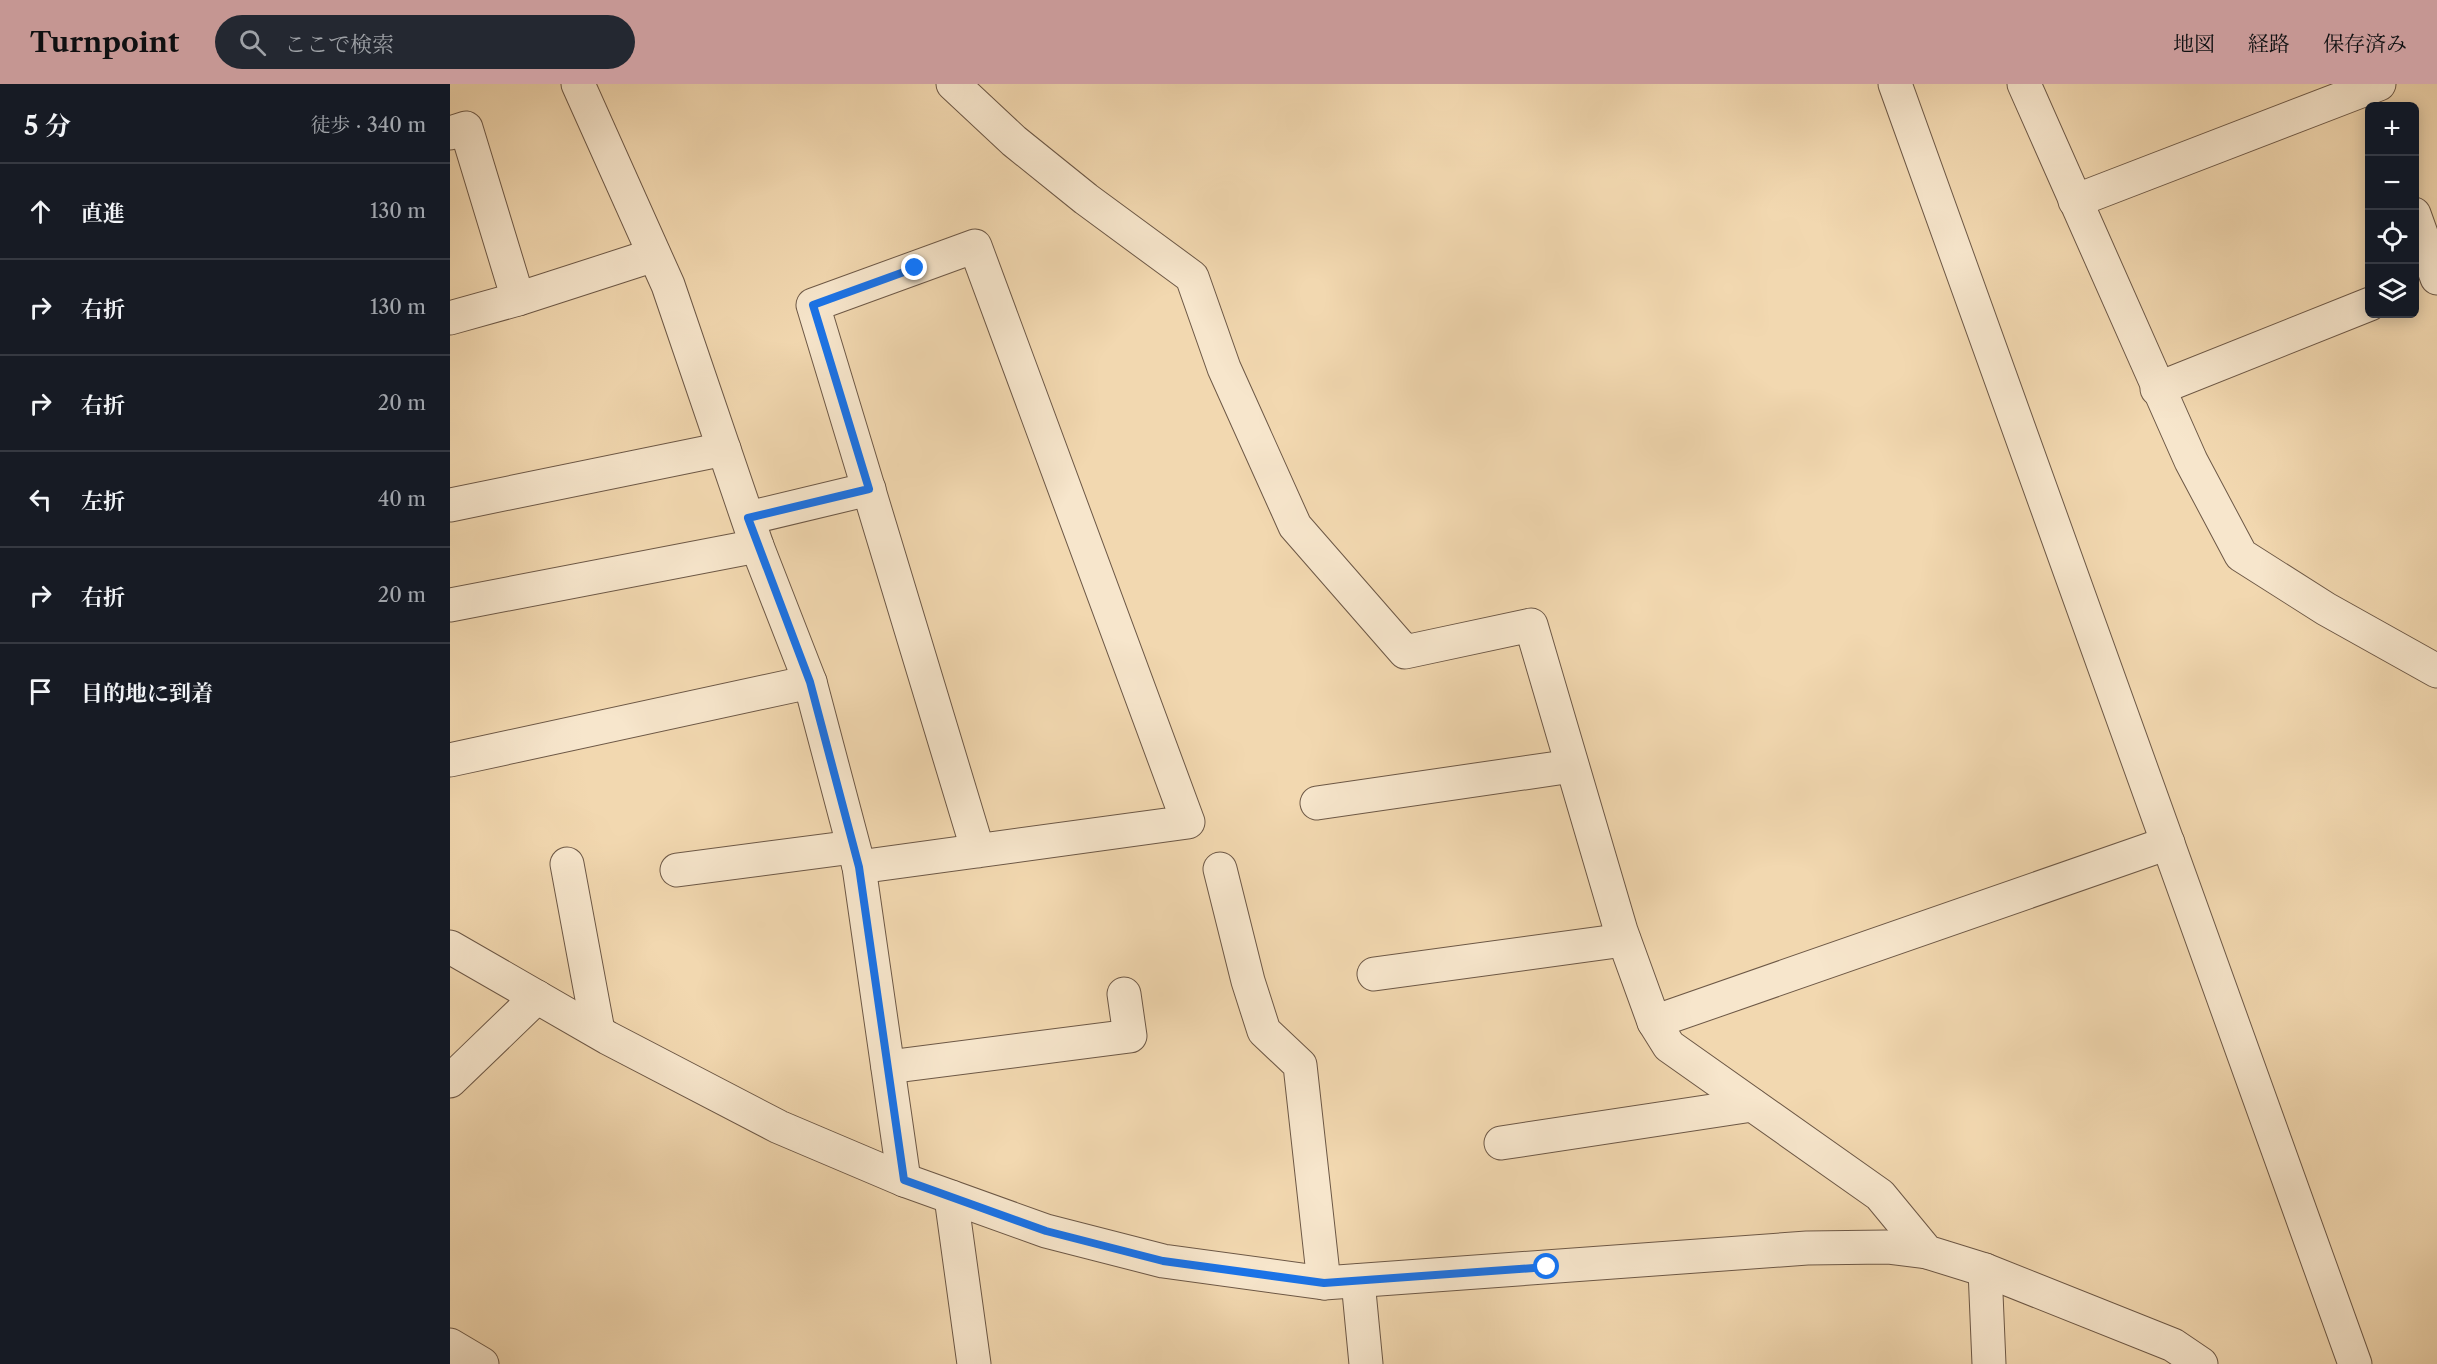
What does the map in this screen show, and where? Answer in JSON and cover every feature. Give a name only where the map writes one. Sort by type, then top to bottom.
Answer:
[{"type":"street","points":[[578,84],[668,285],[753,532],[810,682],[856,857],[904,1180]]},
{"type":"street","points":[[952,84],[1014,141],[1086,199],[1191,277],[1224,368],[1295,526],[1405,652],[1531,625],[1624,940],[1654,1022],[1669,1046],[1880,1195],[1927,1252]]},
{"type":"street","points":[[1895,84],[2355,1364]]},
{"type":"street","points":[[2024,84],[2157,388],[2191,460],[2241,555],[2326,609],[2437,671]]},
{"type":"street","points":[[2075,201],[2375,93]]},
{"type":"street","points":[[450,133],[466,128],[518,299]]},
{"type":"street","points":[[2419,226],[2437,278],[2419,285]]},
{"type":"street","points":[[677,870],[978,851],[1188,822],[975,246],[813,305],[978,851]]},
{"type":"street","points":[[450,318],[518,299],[654,255]]},
{"type":"street","points":[[2157,388],[2365,306]]},
{"type":"street","points":[[450,505],[724,449]]},
{"type":"street","points":[[450,605],[753,532],[869,489]]},
{"type":"street","points":[[450,760],[810,682]]},
{"type":"street","points":[[1317,803],[1572,766]]},
{"type":"street","points":[[1654,1022],[2168,843]]},
{"type":"street","points":[[567,864],[598,1032]]},
{"type":"street","points":[[1220,869],[1248,981],[1264,1030],[1300,1065],[1324,1283]]},
{"type":"street","points":[[1374,974],[1624,940]]},
{"type":"street","points":[[450,947],[598,1032],[779,1127],[904,1180],[1046,1231],[1163,1261],[1324,1283],[1807,1248],[1887,1247],[1927,1252],[1986,1270],[2173,1345],[2201,1364]]},
{"type":"street","points":[[888,1067],[1130,1036],[1124,994]]},
{"type":"street","points":[[450,1081],[537,997]]},
{"type":"street","points":[[1501,1143],[1752,1105]]},
{"type":"street","points":[[951,1197],[974,1364]]},
{"type":"street","points":[[1986,1270],[1989,1364]]},
{"type":"street","points":[[1358,1281],[1366,1364]]},
{"type":"street","points":[[450,1345],[482,1364]]},
{"type":"route","points":[[915,268],[813,305],[869,489],[748,518],[810,682],[859,867],[904,1180],[1046,1231],[1163,1261],[1324,1283],[1547,1267]]}]
